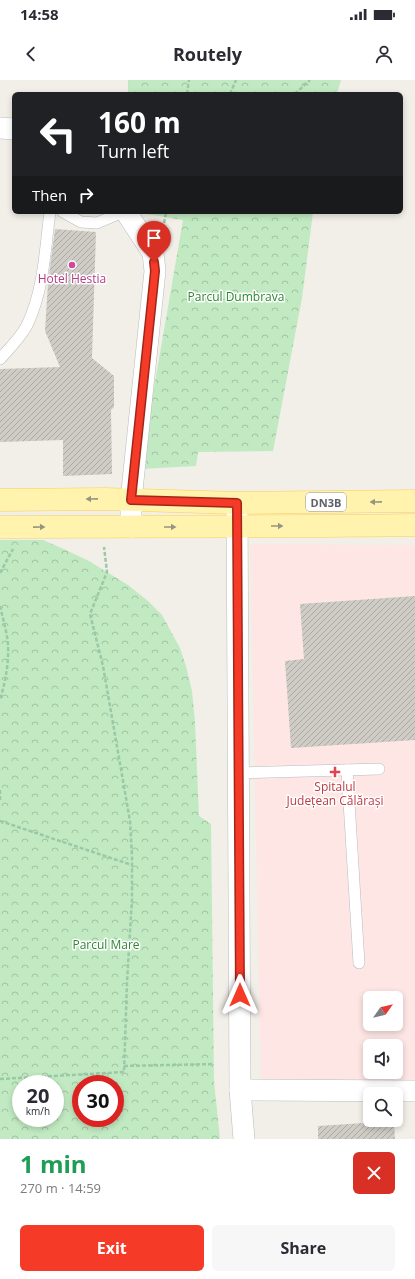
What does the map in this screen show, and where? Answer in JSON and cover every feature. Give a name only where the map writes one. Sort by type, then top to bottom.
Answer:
[{"type":"main road","name":"DN3B","points":[[0,500],[105,499],[237,503],[415,501]]},
{"type":"main road","name":"DN3B","points":[[0,527],[415,525]]},
{"type":"street","points":[[0,128],[12,129]]},
{"type":"street","points":[[125,214],[153,253],[155,271],[131,500],[130,526]]},
{"type":"street","points":[[237,503],[240,1090],[244,1139]]},
{"type":"street","points":[[240,1090],[415,1090]]},
{"type":"lane","points":[[0,359],[12,346],[28,324],[40,289],[50,214]]},
{"type":"lane","points":[[67,214],[81,222],[97,223],[119,214]]},
{"type":"lane","points":[[239,773],[379,769]]},
{"type":"lane","points":[[347,770],[358,963]]},
{"type":"path","points":[[187,92],[190,80]]},
{"type":"path","points":[[231,92],[236,80]]},
{"type":"path","points":[[297,92],[310,80]]},
{"type":"path","points":[[0,1079],[124,1072],[132,899],[130,821],[103,666],[90,614],[108,572],[104,542],[104,526]]},
{"type":"path","points":[[0,606],[8,644],[8,659],[0,700]]},
{"type":"path","points":[[0,790],[0,800]]},
{"type":"path","points":[[0,821],[132,865]]},
{"type":"path","points":[[124,1066],[214,1064]]},
{"type":"shaded area","name":"Spitalul Județean Călărași","points":[[250,544],[415,545],[415,1082],[261,1084]]},
{"type":"green space","points":[[128,80],[341,80],[338,92],[128,92]]},
{"type":"green space","name":"Parcul Dumbrava","points":[[147,214],[313,214],[302,298],[273,451],[198,452],[196,466],[140,469],[183,220]]},
{"type":"green space","name":"Parcul Mare","points":[[0,540],[43,540],[89,561],[128,585],[148,601],[162,615],[180,648],[192,691],[195,722],[199,816],[211,824],[214,1081],[220,1139],[0,1139]]},
{"type":"building","points":[[55,229],[96,232],[92,358],[114,376],[114,407],[111,410],[112,474],[63,476],[63,440],[0,442],[0,369],[60,367],[45,331],[48,283]]},
{"type":"building","points":[[415,596],[415,740],[291,748],[285,661],[304,659],[300,604]]},
{"type":"building","points":[[363,1123],[363,1127],[394,1127],[395,1139],[318,1139],[318,1126]]},
{"type":"place","name":"Hotel Hestia","points":[[72,265]]},
{"type":"place","name":"Spitalul Județean Călărași","points":[[335,772]]},
{"type":"route","points":[[154,262],[155,271],[131,500],[237,503],[240,995]]}]
